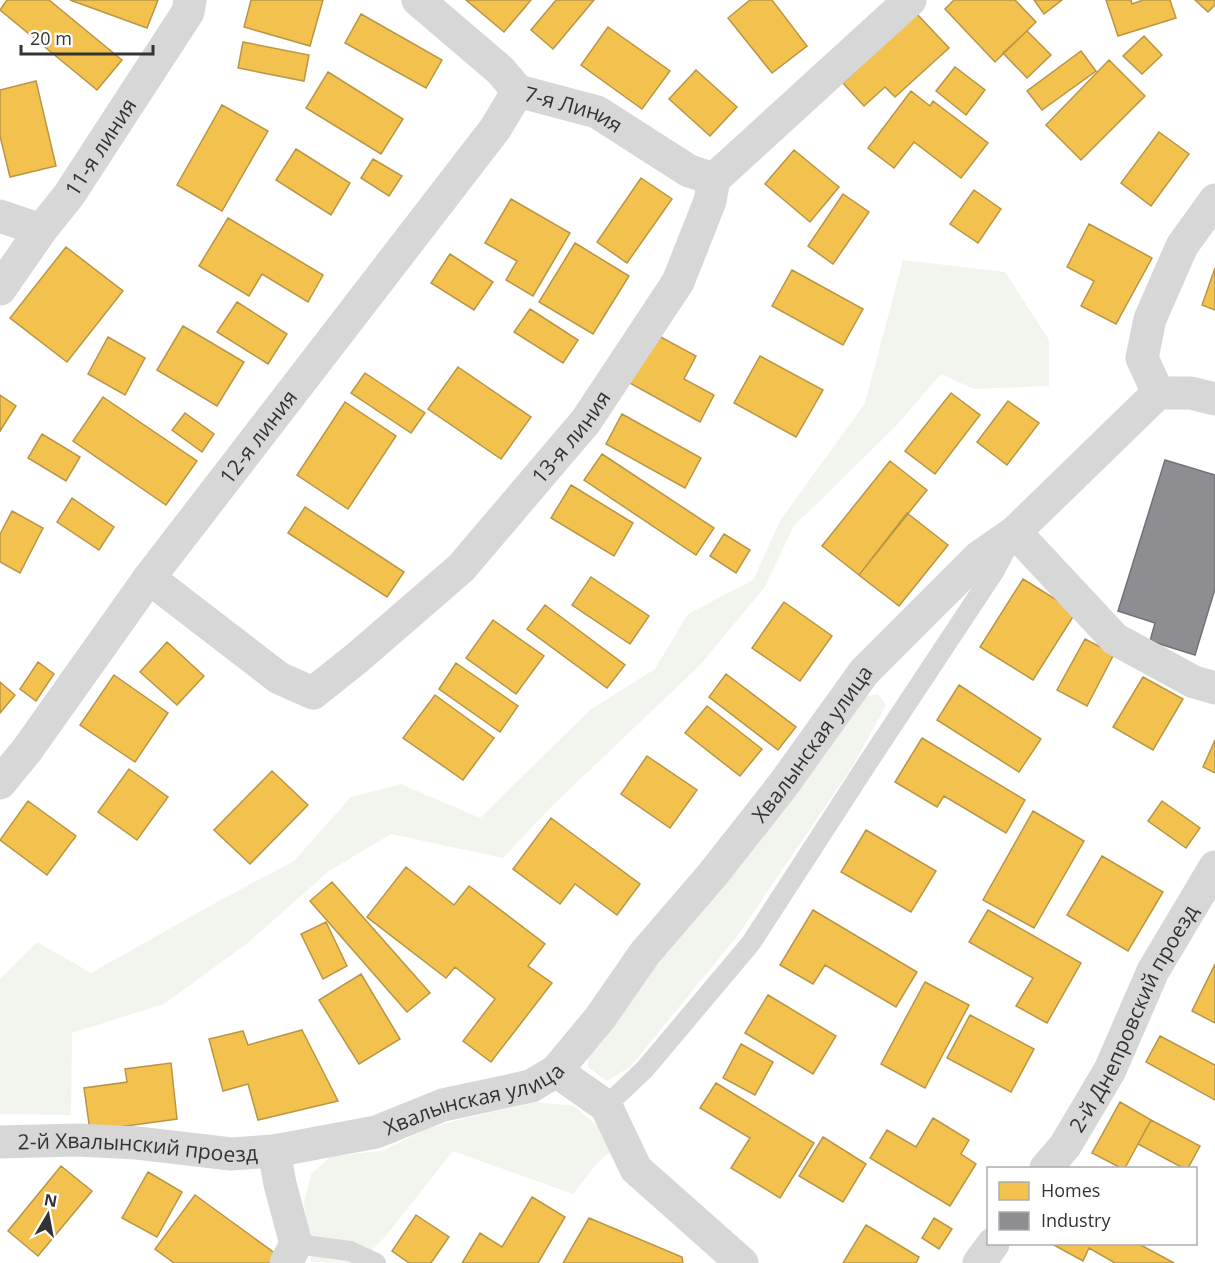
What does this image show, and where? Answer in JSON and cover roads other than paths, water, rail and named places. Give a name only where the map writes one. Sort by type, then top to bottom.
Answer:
[{"type":"street","name":"11-я линия","points":[[0,289],[41,230],[69,195],[188,12],[190,0]]},
{"type":"street","name":"7-я Линия","points":[[418,0],[500,70],[518,91],[597,112],[689,171],[714,179]]},
{"type":"street","points":[[714,179],[910,0]]},
{"type":"street","name":"12-я линия","points":[[0,783],[27,750],[149,578],[495,129],[518,91]]},
{"type":"street","name":"13-я линия","points":[[149,578],[279,678],[313,693],[461,568],[586,421],[678,282],[710,201],[714,179]]},
{"type":"street","points":[[1215,200],[1182,246],[1150,319],[1142,358],[1158,393],[1191,393],[1215,399]]},
{"type":"street","points":[[0,216],[41,230]]},
{"type":"street","name":"Хвалынская улица","points":[[274,1151],[376,1132],[443,1105],[531,1086],[556,1071],[600,1018],[645,953],[713,874],[776,794],[864,672],[979,557],[1015,532],[1158,393]]},
{"type":"street","points":[[1015,532],[1115,639],[1194,682],[1215,688]]},
{"type":"street","name":"2-й Днепровский проезд","points":[[1047,1167],[1065,1146],[1110,1070],[1153,971],[1215,867]]},
{"type":"street","points":[[556,1071],[606,1107],[636,1169],[742,1263]]},
{"type":"street","name":"2-й Хвалынский проезд","points":[[0,1142],[77,1140],[137,1143],[231,1154],[274,1151]]},
{"type":"street","points":[[274,1151],[291,1253]]},
{"type":"street","points":[[979,1263],[992,1245]]},
{"type":"lane","points":[[606,1107],[645,1069],[751,943],[994,572],[1015,532]]},
{"type":"lane","points":[[291,1253],[350,1251],[376,1263]]}]
